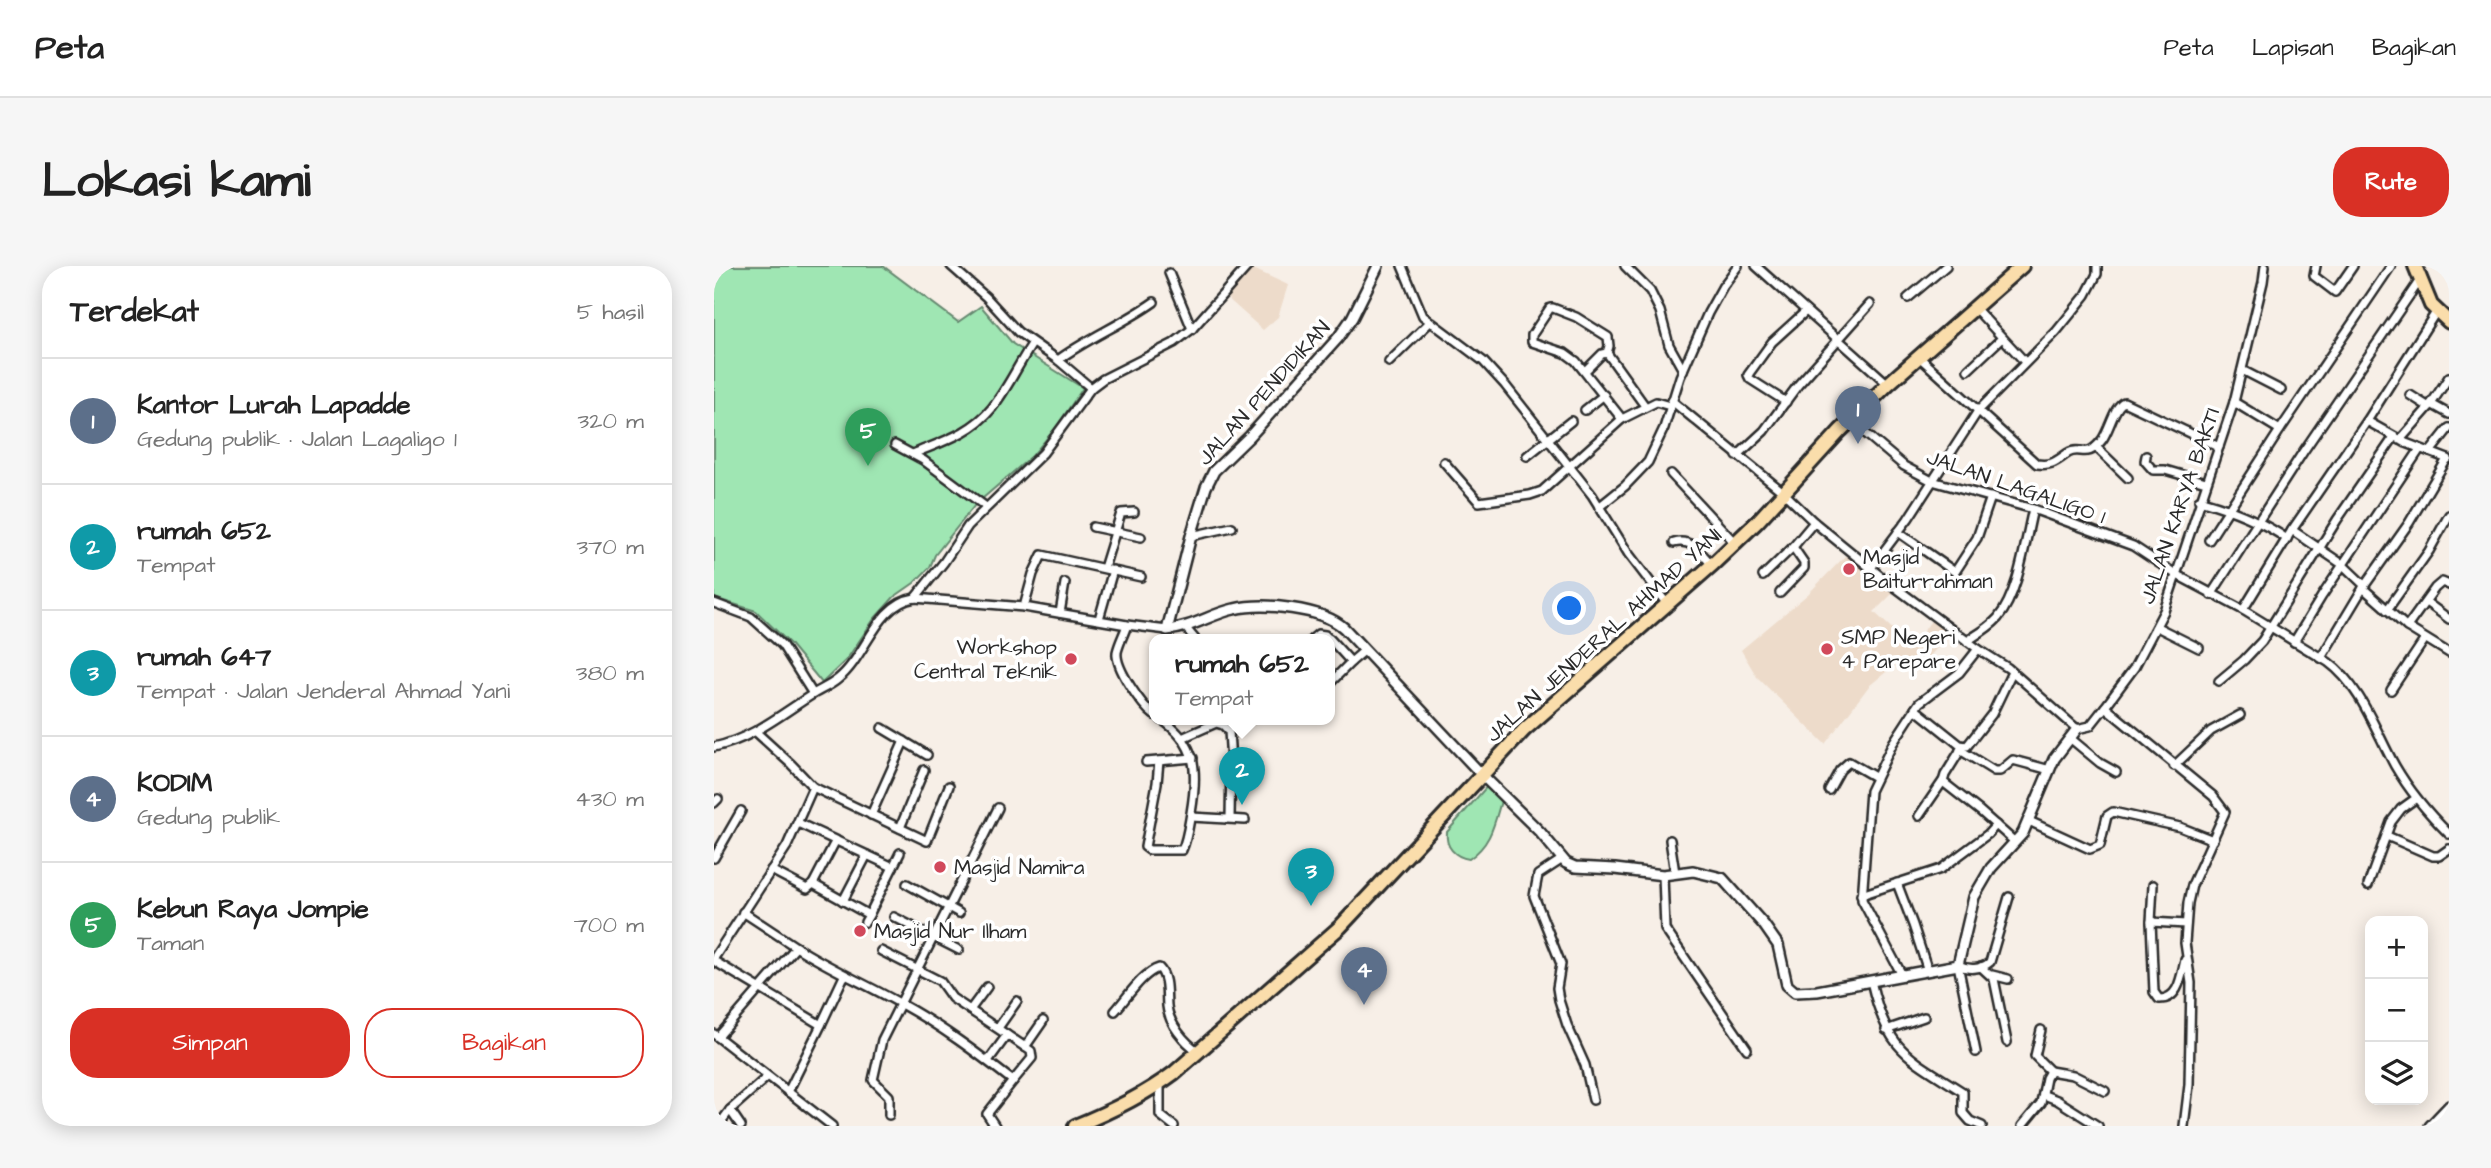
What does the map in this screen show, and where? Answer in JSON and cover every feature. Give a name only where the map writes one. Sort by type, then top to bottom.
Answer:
[{"type":"highway","name":"JALAN JENDERAL AHMAD YANI","points":[[1075,1126],[1118,1108],[1160,1084],[1199,1053],[1340,927],[1524,730],[1712,565],[1888,384],[2022,266]]},
{"type":"highway","points":[[2415,266],[2431,306],[2449,322]]},
{"type":"street","points":[[951,266],[986,296],[1018,332],[1058,360],[1091,388]]},
{"type":"street","points":[[915,598],[968,526],[1044,453],[1091,388],[1103,379],[1174,343],[1192,329],[1248,266]]},
{"type":"street","name":"JALAN PENDIDIKAN","points":[[1167,630],[1191,536],[1213,471],[1250,436],[1338,338],[1352,318],[1378,266]]},
{"type":"street","points":[[1402,266],[1419,309],[1430,322],[1483,361],[1504,385],[1569,466],[1628,553],[1667,604]]},
{"type":"street","points":[[1625,266],[1650,291],[1660,311],[1669,345],[1683,370]]},
{"type":"street","points":[[1599,507],[1625,486],[1648,462],[1664,428],[1683,370],[1708,313],[1738,266]]},
{"type":"street","points":[[1756,266],[1888,384]]},
{"type":"street","points":[[1908,298],[1946,266]]},
{"type":"street","points":[[1871,568],[1978,411],[2056,331],[2086,295],[2097,274],[2097,266]]},
{"type":"street","name":"JALAN KARYA BAKTI","points":[[2077,729],[2090,726],[2105,707],[2134,668],[2157,627],[2234,402],[2263,282],[2264,266]]},
{"type":"street","points":[[2316,266],[2314,277],[2335,292],[2353,266]]},
{"type":"street","points":[[2209,540],[2391,266]]},
{"type":"street","points":[[1169,273],[1192,329]]},
{"type":"street","points":[[2211,595],[2258,520],[2420,281]]},
{"type":"street","points":[[1058,360],[1086,340],[1123,323],[1154,302]]},
{"type":"street","points":[[1737,456],[1764,432],[1839,338],[1870,304]]},
{"type":"street","points":[[1973,307],[2025,362]]},
{"type":"street","points":[[1607,353],[1608,337],[1576,317],[1553,308],[1550,308],[1532,335],[1532,342],[1566,353],[1585,371],[1622,419]]},
{"type":"street","points":[[1786,402],[1750,379],[1748,375],[1772,342],[1806,311]]},
{"type":"street","points":[[2243,610],[2292,530],[2367,421],[2436,312]]},
{"type":"street","points":[[1388,362],[1430,322]]},
{"type":"street","points":[[1968,370],[2001,339]]},
{"type":"street","points":[[914,454],[947,440],[982,419],[1002,395],[1032,344]]},
{"type":"street","points":[[1585,371],[1602,354],[1607,353]]},
{"type":"street","points":[[1607,353],[1645,406]]},
{"type":"street","points":[[1918,356],[2038,464],[2056,464],[2068,453],[2090,452],[2109,429],[2116,408],[2124,402],[2219,447]]},
{"type":"street","points":[[2242,370],[2281,390]]},
{"type":"street","points":[[2220,681],[2251,654],[2318,548],[2397,439],[2430,406],[2449,377]]},
{"type":"street","points":[[1586,410],[1604,395]]},
{"type":"street","points":[[2410,395],[2449,414]]},
{"type":"street","points":[[1444,462],[1470,490],[1475,500],[1485,503],[1530,495],[1542,491],[1622,419],[1645,406],[1660,402],[1671,403],[1783,492],[1814,522],[1871,568],[2042,695],[2077,729],[2056,756],[2029,821],[2015,842],[1991,868],[1974,897],[1958,965],[1976,1052]]},
{"type":"street","points":[[2234,402],[2280,430]]},
{"type":"street","points":[[1527,456],[1571,421]]},
{"type":"street","name":"JALAN LAGALIGO 1","points":[[1851,421],[1904,466],[1932,481],[2033,509],[2133,546],[2211,595],[2271,626],[2339,670],[2362,703],[2415,799],[2449,834]]},
{"type":"street","points":[[2321,658],[2363,587],[2409,523],[2448,459],[2397,439],[2367,421]]},
{"type":"street","points":[[2430,452],[2449,429]]},
{"type":"street","points":[[895,445],[914,454],[986,507]]},
{"type":"street","points":[[2096,447],[2128,478]]},
{"type":"street","points":[[2294,642],[2342,564],[2383,508],[2420,449]]},
{"type":"street","points":[[2146,456],[2145,461],[2153,470],[2165,470],[2206,482]]},
{"type":"street","points":[[1671,474],[1735,543]]},
{"type":"street","points":[[1898,532],[1955,572],[1977,538],[1991,497]]},
{"type":"street","points":[[2199,500],[2258,520],[2287,539]]},
{"type":"street","points":[[1967,641],[1983,632],[2006,607],[2033,509]]},
{"type":"street","points":[[1099,620],[1115,531],[1121,513],[1134,512]]},
{"type":"street","points":[[2387,610],[2449,515]]},
{"type":"street","points":[[1763,576],[1814,522]]},
{"type":"street","points":[[1093,527],[1141,537]]},
{"type":"street","points":[[1191,536],[1232,527]]},
{"type":"street","points":[[2292,530],[2342,564],[2407,627],[2449,653]]},
{"type":"street","points":[[1674,543],[1680,541],[1693,545],[1712,565]]},
{"type":"street","points":[[1780,593],[1804,568],[1804,563],[1793,547]]},
{"type":"street","points":[[1024,607],[1033,574],[1042,555],[1141,577]]},
{"type":"street","points":[[1060,613],[1065,583]]},
{"type":"street","points":[[2407,627],[2440,583],[2449,585]]},
{"type":"street","points":[[714,747],[729,744],[756,732],[838,679],[895,606],[905,600],[915,598],[1024,607],[1167,630],[1185,627],[1234,609],[1261,607],[1304,612],[1337,622],[1540,832],[1561,860],[1575,867],[1663,875],[1706,873],[1725,880],[1778,945],[1790,989],[1795,992],[1817,991],[1958,965],[1968,969],[1981,967],[1990,962],[2009,897]]},
{"type":"street","points":[[2426,602],[2449,619]]},
{"type":"street","points":[[714,603],[751,618],[782,645],[813,694]]},
{"type":"street","points":[[1127,625],[1117,658],[1141,703],[1149,710]]},
{"type":"street","points":[[1185,627],[1191,634]]},
{"type":"street","points":[[2157,627],[2199,648]]},
{"type":"street","points":[[2391,690],[2425,639]]},
{"type":"street","points":[[1335,645],[1351,662]]},
{"type":"street","points":[[1902,975],[1864,906],[1861,895],[1868,800],[1875,777],[1915,709],[1924,698],[1959,673],[1978,649]]},
{"type":"street","points":[[1335,677],[1364,650]]},
{"type":"street","points":[[1961,747],[1974,740],[1992,714],[2012,672]]},
{"type":"street","points":[[2105,707],[2223,807],[2223,818],[2189,892],[2186,925],[2186,956],[2191,983],[2189,1085],[2184,1126]]},
{"type":"street","points":[[1915,709],[1994,771],[1998,772],[2013,760],[2050,770]]},
{"type":"street","points":[[2174,766],[2211,731],[2240,715]]},
{"type":"street","points":[[1159,761],[1145,848],[1183,849],[1191,817],[1196,771],[1193,758],[1182,738],[1169,725]]},
{"type":"street","points":[[1182,738],[1211,725]]},
{"type":"street","points":[[1224,725],[1229,731],[1230,818]]},
{"type":"street","points":[[882,728],[927,755]]},
{"type":"street","points":[[756,732],[813,788],[927,841],[949,786]]},
{"type":"street","points":[[2070,738],[2100,763],[2116,772]]},
{"type":"street","points":[[871,815],[904,741]]},
{"type":"street","points":[[1919,816],[1943,781],[1961,747]]},
{"type":"street","points":[[1146,762],[1193,758]]},
{"type":"street","points":[[1829,790],[1847,762],[1852,762],[1875,777]]},
{"type":"street","points":[[900,828],[924,770]]},
{"type":"street","points":[[1943,781],[2015,842]]},
{"type":"street","points":[[813,788],[787,846],[714,959],[821,1025]]},
{"type":"street","points":[[2368,885],[2394,816],[2415,799]]},
{"type":"street","points":[[888,1115],[890,1098],[874,1082],[873,1077],[882,1041],[998,808]]},
{"type":"street","points":[[714,858],[741,811]]},
{"type":"street","points":[[2029,821],[2090,849],[2099,845],[2107,817],[2113,812],[2180,827],[2213,840]]},
{"type":"street","points":[[1191,817],[1245,820]]},
{"type":"street","points":[[798,823],[892,867]]},
{"type":"street","points":[[1861,895],[1941,869],[1996,825]]},
{"type":"street","points":[[2387,836],[2433,856],[2439,856],[2449,849]]},
{"type":"street","points":[[771,870],[807,889],[813,884],[836,840]]},
{"type":"street","points":[[1671,840],[1675,873]]},
{"type":"street","points":[[813,884],[867,919],[900,853]]},
{"type":"street","points":[[843,901],[867,855]]},
{"type":"street","points":[[1561,860],[1538,875],[1533,893],[1561,964],[1557,993],[1567,1025],[1585,1065],[1592,1100]]},
{"type":"street","points":[[1663,875],[1665,929],[1747,1049]]},
{"type":"street","points":[[1896,883],[1928,971]]},
{"type":"street","points":[[907,884],[959,913]]},
{"type":"street","points":[[2153,885],[2151,922],[2154,992],[2158,999],[2166,999],[2174,994],[2186,956]]},
{"type":"street","points":[[743,912],[844,975],[944,1029],[1013,1081]]},
{"type":"street","points":[[894,917],[959,950]]},
{"type":"street","points":[[2151,922],[2186,925]]},
{"type":"street","points":[[796,947],[716,1035],[832,1126]]},
{"type":"street","points":[[881,951],[940,981],[950,996],[1031,1051],[1032,1057],[987,1114],[995,1126]]},
{"type":"street","points":[[1981,967],[1992,975],[2008,979]]},
{"type":"street","points":[[1115,1011],[1148,975],[1159,968],[1164,974],[1167,1010],[1187,1042],[1199,1053]]},
{"type":"street","points":[[788,1092],[844,975]]},
{"type":"street","points":[[1992,975],[2007,1042]]},
{"type":"street","points":[[1871,981],[1886,1030],[1906,1055],[1928,1072],[1963,1092],[1963,1114],[1970,1121],[1982,1126]]},
{"type":"street","points":[[970,1010],[988,987]]},
{"type":"street","points":[[998,1028],[1017,1001]]},
{"type":"street","points":[[1886,1030],[1924,1017]]},
{"type":"street","points":[[1025,1047],[1043,1021]]},
{"type":"street","points":[[2041,1030],[2035,1056],[2050,1071],[2073,1075],[2105,1091]]},
{"type":"street","points":[[988,1061],[1007,1035]]},
{"type":"street","points":[[2022,1126],[2041,1103],[2050,1071]]},
{"type":"street","points":[[718,1126],[730,1110],[767,1077]]},
{"type":"street","points":[[1160,1084],[1160,1115],[1174,1126]]},
{"type":"street","points":[[2044,1095],[2057,1100],[2098,1126]]},
{"type":"street","points":[[2429,1126],[2449,1105]]},
{"type":"street","points":[[730,1110],[741,1126]]},
{"type":"shaded area","points":[[1251,268],[1288,285],[1278,317],[1263,330],[1226,297]]},
{"type":"shaded area","name":"SMP Negeri 4 Parepare","points":[[1849,552],[1895,591],[1874,612],[1912,647],[1933,618],[1951,632],[1922,665],[1913,668],[1903,658],[1869,686],[1825,744],[1757,677],[1741,650],[1808,594]]},
{"type":"green space","points":[[714,266],[883,266],[958,322],[981,306],[1013,344],[1083,388],[1032,456],[975,505],[935,555],[930,567],[894,597],[874,619],[847,659],[822,683],[790,644],[756,611],[714,598]]},
{"type":"green space","points":[[1488,785],[1501,801],[1494,826],[1482,847],[1469,859],[1464,858],[1449,847],[1447,832]]},
{"type":"place","name":"Kantor Lurah Lapadde","points":[[1858,444]]},
{"type":"place","name":"Kebun Raya Jompie","points":[[868,466]]},
{"type":"place","name":"Masjid Baiturrahman","points":[[1849,569]]},
{"type":"place","name":"SMP Negeri 4 Parepare","points":[[1827,649]]},
{"type":"place","name":"Workshop Central Teknik","points":[[1071,659]]},
{"type":"place","name":"rumah 652","points":[[1242,805]]},
{"type":"place","name":"Masjid Namira","points":[[940,867]]},
{"type":"place","name":"rumah 647","points":[[1311,906]]},
{"type":"place","name":"Masjid Nur Ilham","points":[[860,931]]},
{"type":"place","name":"KODIM","points":[[1364,1005]]}]
